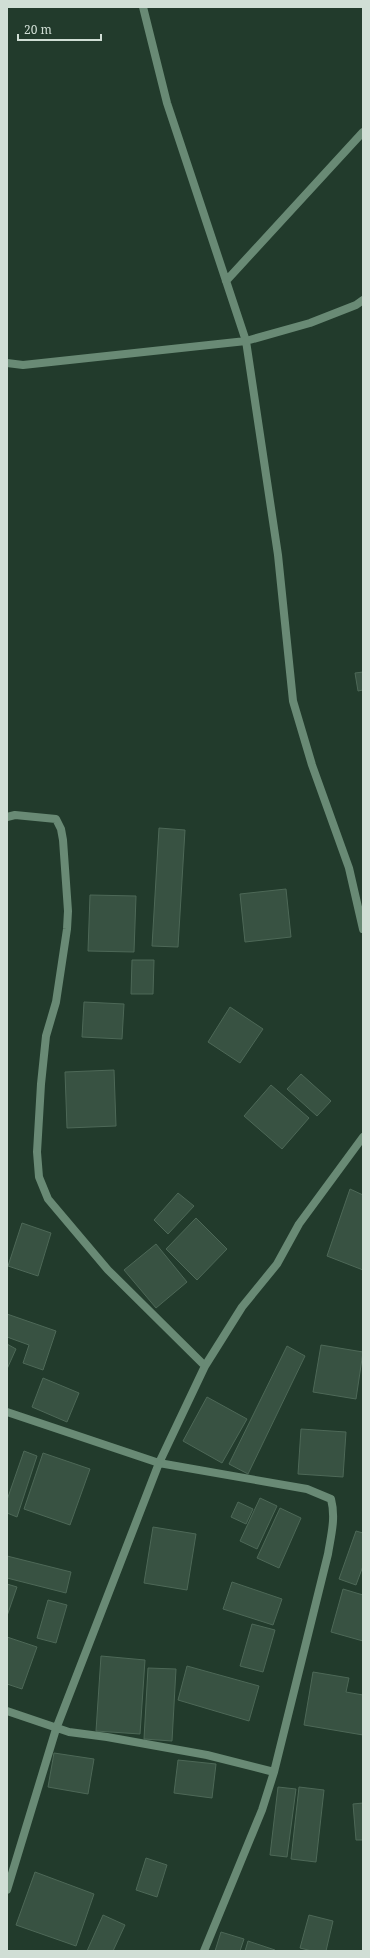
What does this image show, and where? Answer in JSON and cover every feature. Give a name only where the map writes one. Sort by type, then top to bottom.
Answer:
[{"type":"street","points":[[143,7],[167,103],[246,341],[278,555],[293,701],[312,766],[349,868],[363,929]]},
{"type":"street","points":[[226,281],[363,132]]},
{"type":"street","points":[[7,363],[23,365],[246,341],[310,323],[360,303],[363,311]]},
{"type":"street","points":[[7,817],[15,815],[56,819],[62,828],[68,911],[67,929],[56,1002],[46,1036],[40,1084],[37,1152],[39,1177],[48,1199],[108,1270],[205,1366]]},
{"type":"street","points":[[7,1890],[56,1729],[159,1463],[205,1366],[242,1307],[277,1264],[299,1224],[363,1136]]},
{"type":"street","points":[[7,1412],[159,1463],[307,1489],[331,1499],[334,1511],[328,1554],[274,1772],[262,1810],[204,1951]]},
{"type":"street","points":[[7,1711],[56,1729],[207,1755],[274,1772]]},
{"type":"building","points":[[363,672],[363,690],[358,691],[355,673]]},
{"type":"building","points":[[159,828],[185,830],[178,947],[152,946]]},
{"type":"building","points":[[286,889],[291,937],[245,942],[240,894]]},
{"type":"building","points":[[90,895],[136,896],[134,952],[88,951]]},
{"type":"building","points":[[132,960],[154,960],[153,994],[131,994]]},
{"type":"building","points":[[84,1002],[124,1004],[122,1039],[82,1037]]},
{"type":"building","points":[[230,1007],[263,1029],[240,1063],[208,1042]]},
{"type":"building","points":[[114,1070],[116,1126],[67,1128],[65,1072]]},
{"type":"building","points":[[301,1074],[331,1101],[317,1116],[287,1089]]},
{"type":"building","points":[[271,1085],[309,1118],[282,1149],[244,1116]]},
{"type":"building","points":[[350,1189],[363,1195],[363,1270],[327,1256]]},
{"type":"building","points":[[178,1193],[194,1206],[168,1234],[154,1220]]},
{"type":"building","points":[[196,1218],[227,1249],[197,1280],[166,1249]]},
{"type":"building","points":[[22,1223],[51,1233],[38,1276],[8,1266]]},
{"type":"building","points":[[156,1244],[187,1282],[156,1308],[124,1270]]},
{"type":"building","points":[[7,1314],[56,1331],[43,1370],[23,1363],[29,1345],[7,1337]]},
{"type":"building","points":[[7,1344],[16,1349],[7,1369]]},
{"type":"building","points":[[321,1345],[363,1352],[356,1399],[313,1392]]},
{"type":"building","points":[[287,1346],[305,1356],[248,1474],[229,1464]]},
{"type":"building","points":[[43,1378],[79,1393],[67,1422],[32,1407]]},
{"type":"building","points":[[207,1397],[247,1419],[222,1463],[183,1441]]},
{"type":"building","points":[[301,1429],[346,1432],[343,1477],[298,1474]]},
{"type":"building","points":[[24,1451],[37,1456],[17,1517],[7,1513],[7,1500]]},
{"type":"building","points":[[43,1453],[90,1469],[70,1525],[24,1509]]},
{"type":"building","points":[[260,1498],[277,1506],[257,1549],[240,1541]]},
{"type":"building","points":[[238,1502],[253,1509],[246,1524],[231,1517]]},
{"type":"building","points":[[280,1508],[301,1518],[279,1568],[257,1558]]},
{"type":"building","points":[[153,1527],[196,1534],[187,1590],[144,1583]]},
{"type":"building","points":[[356,1531],[363,1533],[363,1566],[356,1585],[339,1579]]},
{"type":"building","points":[[7,1556],[71,1572],[66,1593],[7,1578]]},
{"type":"building","points":[[232,1582],[282,1599],[273,1625],[223,1609]]},
{"type":"building","points":[[7,1584],[17,1587],[7,1616]]},
{"type":"building","points":[[343,1589],[363,1595],[363,1641],[331,1632]]},
{"type":"building","points":[[48,1600],[67,1605],[56,1643],[37,1638]]},
{"type":"building","points":[[252,1624],[275,1630],[263,1672],[240,1666]]},
{"type":"building","points":[[7,1637],[37,1647],[22,1689],[7,1684]]},
{"type":"building","points":[[101,1656],[145,1660],[140,1734],[96,1731]]},
{"type":"building","points":[[187,1666],[259,1686],[249,1721],[178,1700]]},
{"type":"building","points":[[148,1668],[176,1669],[172,1741],[144,1739]]},
{"type":"building","points":[[313,1672],[349,1678],[346,1692],[363,1695],[363,1735],[304,1725]]},
{"type":"building","points":[[54,1753],[94,1759],[88,1794],[48,1787]]},
{"type":"building","points":[[178,1760],[216,1764],[212,1798],[174,1793]]},
{"type":"building","points":[[278,1787],[296,1789],[287,1857],[270,1855]]},
{"type":"building","points":[[299,1787],[324,1790],[316,1862],[291,1859]]},
{"type":"building","points":[[363,1803],[363,1840],[356,1840],[353,1804]]},
{"type":"building","points":[[146,1858],[167,1865],[157,1897],[136,1890]]},
{"type":"building","points":[[35,1872],[94,1894],[76,1946],[16,1925]]},
{"type":"building","points":[[103,1915],[125,1925],[113,1951],[87,1951]]},
{"type":"building","points":[[309,1915],[333,1921],[326,1951],[312,1951],[300,1948]]},
{"type":"building","points":[[221,1932],[244,1939],[240,1951],[215,1951]]},
{"type":"building","points":[[248,1941],[275,1950],[245,1951]]}]
